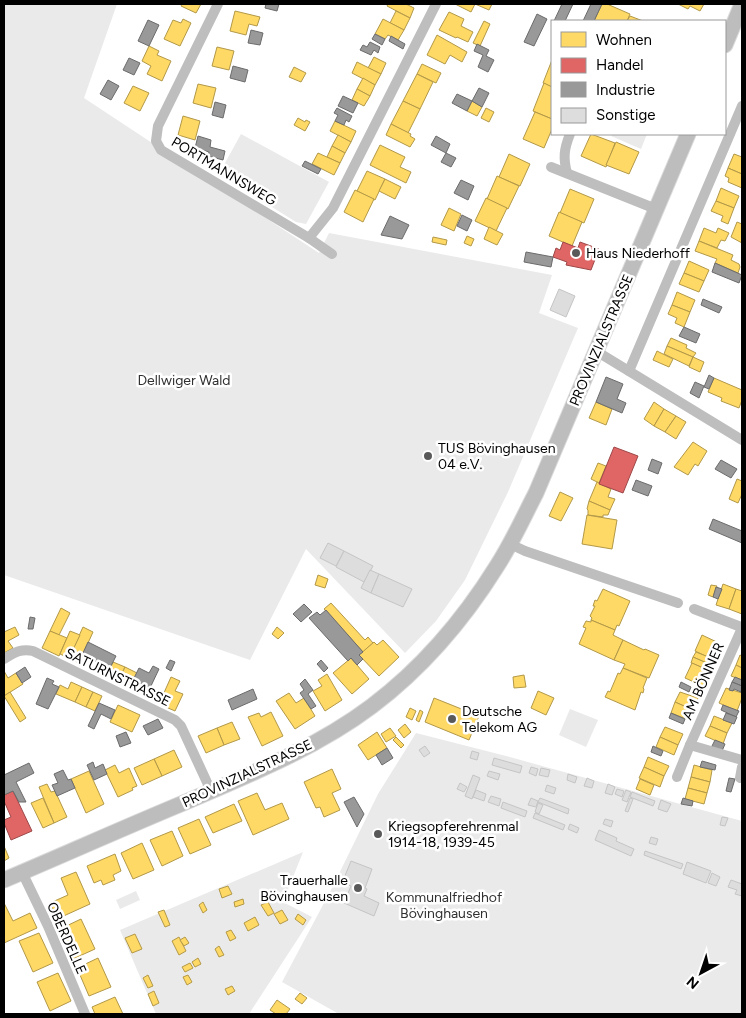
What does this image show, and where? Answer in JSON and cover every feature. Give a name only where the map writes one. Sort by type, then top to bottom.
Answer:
[{"type":"main road","points":[[726,43],[742,4]]},
{"type":"main road","name":"PROVINZIALSTRASSE","points":[[4,880],[211,791],[300,750],[337,730],[378,701],[417,667],[468,609],[498,565],[536,493],[688,135]]},
{"type":"street","name":"PORTMANNSWEG","points":[[218,4],[158,126],[156,141],[161,150],[309,238],[332,254]]},
{"type":"street","points":[[309,238],[332,208],[436,4]]},
{"type":"street","points":[[629,371],[742,106]]},
{"type":"street","points":[[567,173],[564,159],[570,135]]},
{"type":"street","points":[[552,167],[656,208]]},
{"type":"street","points":[[596,351],[742,440]]},
{"type":"street","points":[[510,544],[678,603]]},
{"type":"street","name":"AM BÖNNER","points":[[677,778],[742,627],[694,609]]},
{"type":"street","name":"SATURNSTRASSE","points":[[4,659],[20,650],[33,651],[175,720],[181,726],[211,791]]},
{"type":"street","points":[[690,745],[742,760]]},
{"type":"street","name":"OBERDELLE","points":[[22,872],[48,926],[85,1014]]},
{"type":"green space","name":"Dellwiger Wald","points":[[4,4],[117,4],[84,98],[319,253],[329,233],[552,275],[539,313],[578,328],[508,492],[465,580],[436,621],[405,653],[306,549],[250,660],[4,575]]},
{"type":"green space","points":[[241,134],[329,182],[306,224],[296,222],[219,174]]},
{"type":"green space","points":[[612,135],[647,135],[641,149]]},
{"type":"green space","points":[[570,709],[598,720],[586,747],[559,735]]},
{"type":"green space","name":"Kommunalfriedhof Bövinghausen","points":[[416,733],[742,821],[742,1014],[339,1014],[282,982],[332,888],[378,794]]},
{"type":"green space","points":[[303,852],[283,902],[312,917],[249,1014],[156,1014],[120,930]]},
{"type":"green space","points":[[136,891],[140,900],[120,909],[116,900]]},
{"type":"building: Wohnen","points":[[182,4],[201,4],[196,13],[181,6]]},
{"type":"building: Wohnen","points":[[388,4],[406,4],[414,8],[410,18],[387,6]]},
{"type":"building: Wohnen","points":[[455,4],[475,4],[471,12]]},
{"type":"building: Wohnen","points":[[475,4],[492,4],[489,10]]},
{"type":"building: Wohnen","points":[[602,4],[607,4],[630,14],[627,20],[594,20]]},
{"type":"building: Wohnen","points":[[678,4],[704,4],[700,11],[690,6],[688,9]]},
{"type":"building: Wohnen","points":[[235,11],[260,17],[257,26],[249,24],[246,35],[230,31]]},
{"type":"building: Wohnen","points":[[396,11],[410,18],[404,30],[390,23]]},
{"type":"building: Wohnen","points":[[449,12],[464,19],[461,26],[473,32],[468,42],[439,30]]},
{"type":"building: Wohnen","points":[[630,16],[640,20],[628,20]]},
{"type":"building: Wohnen","points":[[183,19],[191,23],[180,46],[164,39],[173,20],[181,23]]},
{"type":"building: Wohnen","points":[[383,19],[404,30],[398,40],[388,35],[385,39],[375,34]]},
{"type":"building: Wohnen","points":[[484,21],[490,24],[480,46],[473,43]]},
{"type":"building: Wohnen","points":[[437,35],[467,52],[462,62],[450,55],[445,64],[427,55]]},
{"type":"building: Wohnen","points":[[149,46],[159,51],[157,55],[171,61],[162,81],[147,74],[151,66],[142,61]]},
{"type":"building: Wohnen","points":[[217,47],[234,51],[229,70],[212,66]]},
{"type":"building: Wohnen","points":[[374,57],[386,63],[381,74],[368,68]]},
{"type":"building: Wohnen","points":[[357,62],[381,74],[375,85],[352,73]]},
{"type":"building: Wohnen","points":[[551,63],[551,87],[543,83]]},
{"type":"building: Wohnen","points":[[422,64],[441,73],[436,83],[417,74]]},
{"type":"building: Wohnen","points":[[294,67],[306,73],[301,82],[289,77]]},
{"type":"building: Wohnen","points":[[417,74],[433,82],[420,109],[403,101]]},
{"type":"building: Wohnen","points":[[363,78],[375,85],[370,96],[357,89]]},
{"type":"building: Wohnen","points":[[544,83],[551,86],[551,119],[533,111]]},
{"type":"building: Wohnen","points":[[198,84],[216,88],[211,108],[193,103]]},
{"type":"building: Wohnen","points":[[133,86],[149,93],[140,111],[124,103]]},
{"type":"building: Wohnen","points":[[357,89],[370,96],[364,106],[352,100]]},
{"type":"building: Wohnen","points":[[403,101],[420,109],[408,133],[391,124]]},
{"type":"building: Wohnen","points":[[472,101],[482,107],[477,116],[467,111]]},
{"type":"building: Wohnen","points":[[486,108],[494,112],[489,122],[481,118]]},
{"type":"building: Wohnen","points":[[535,112],[551,119],[551,131],[544,148],[523,139]]},
{"type":"building: Wohnen","points":[[183,116],[200,121],[195,140],[178,135]]},
{"type":"building: Wohnen","points":[[298,118],[305,122],[306,120],[310,122],[305,131],[294,125]]},
{"type":"building: Wohnen","points":[[335,121],[356,131],[351,142],[330,131]]},
{"type":"building: Wohnen","points":[[391,124],[411,134],[410,136],[415,139],[410,147],[386,135]]},
{"type":"building: Wohnen","points":[[338,135],[351,142],[345,153],[332,146]]},
{"type":"building: Wohnen","points":[[591,135],[615,143],[606,167],[581,156]]},
{"type":"building: Wohnen","points":[[616,142],[639,152],[629,174],[606,165]]},
{"type":"building: Wohnen","points":[[380,145],[405,157],[400,167],[411,172],[406,183],[370,165]]},
{"type":"building: Wohnen","points":[[332,146],[345,153],[340,163],[327,157]]},
{"type":"building: Wohnen","points":[[318,153],[340,163],[334,175],[312,164]]},
{"type":"building: Wohnen","points":[[509,154],[530,164],[520,186],[499,177]]},
{"type":"building: Wohnen","points":[[734,154],[742,157],[742,174],[728,168]]},
{"type":"building: Wohnen","points":[[728,168],[742,174],[742,188],[728,182],[729,178],[725,176]]},
{"type":"building: Wohnen","points":[[367,171],[385,179],[375,200],[357,191]]},
{"type":"building: Wohnen","points":[[497,176],[519,186],[508,209],[487,199]]},
{"type":"building: Wohnen","points":[[385,179],[401,187],[395,199],[379,191]]},
{"type":"building: Wohnen","points":[[721,188],[739,196],[734,208],[716,201]]},
{"type":"building: Wohnen","points":[[570,189],[594,199],[584,223],[560,213]]},
{"type":"building: Wohnen","points":[[355,190],[374,199],[363,222],[344,212]]},
{"type":"building: Wohnen","points":[[486,198],[507,208],[496,231],[475,221]]},
{"type":"building: Wohnen","points":[[716,201],[734,208],[728,224],[721,221],[723,216],[711,211]]},
{"type":"building: Wohnen","points":[[449,208],[461,214],[454,231],[441,225]]},
{"type":"building: Wohnen","points":[[559,212],[582,222],[572,246],[549,236]]},
{"type":"building: Wohnen","points":[[737,222],[742,224],[742,243],[731,237]]},
{"type":"building: Wohnen","points":[[489,227],[503,234],[497,245],[484,239]]},
{"type":"building: Wohnen","points":[[704,228],[716,233],[718,228],[729,233],[725,241],[721,240],[717,248],[699,241]]},
{"type":"building: Wohnen","points":[[467,236],[474,239],[471,246],[464,243]]},
{"type":"building: Wohnen","points":[[433,237],[447,240],[446,245],[432,242]]},
{"type":"building: Wohnen","points":[[699,241],[733,255],[731,260],[739,264],[740,267],[738,273],[715,263],[717,259],[695,251]]},
{"type":"building: Wohnen","points":[[689,261],[709,270],[704,281],[684,273]]},
{"type":"building: Wohnen","points":[[684,273],[704,281],[699,292],[679,284]]},
{"type":"building: Wohnen","points":[[677,292],[695,300],[690,312],[672,305]]},
{"type":"building: Wohnen","points":[[672,305],[690,312],[684,327],[675,323],[677,318],[668,314]]},
{"type":"building: Wohnen","points":[[671,338],[687,345],[686,348],[696,353],[693,357],[667,346]]},
{"type":"building: Wohnen","points":[[667,346],[693,357],[689,366],[664,354]]},
{"type":"building: Wohnen","points":[[657,351],[673,359],[669,367],[653,360]]},
{"type":"building: Wohnen","points":[[693,357],[704,362],[700,372],[689,367]]},
{"type":"building: Wohnen","points":[[714,378],[742,390],[742,400],[739,408],[721,401],[722,398],[708,392]]},
{"type":"building: Wohnen","points":[[596,402],[612,409],[606,425],[589,418]]},
{"type":"building: Wohnen","points":[[654,402],[664,409],[654,426],[644,419]]},
{"type":"building: Wohnen","points":[[664,409],[676,416],[665,432],[654,426]]},
{"type":"building: Wohnen","points":[[676,416],[686,422],[676,439],[665,432]]},
{"type":"building: Wohnen","points":[[693,442],[707,451],[698,466],[695,464],[688,475],[674,467]]},
{"type":"building: Wohnen","points":[[598,463],[606,466],[599,483],[591,479]]},
{"type":"building: Wohnen","points":[[737,479],[742,481],[742,494],[738,503],[729,499]]},
{"type":"building: Wohnen","points":[[597,482],[611,489],[608,497],[615,499],[610,510],[589,501]]},
{"type":"building: Wohnen","points":[[560,492],[573,498],[561,521],[549,516]]},
{"type":"building: Wohnen","points":[[589,501],[610,510],[608,515],[603,515],[603,517],[588,515]]},
{"type":"building: Wohnen","points":[[587,515],[617,520],[612,549],[582,544]]},
{"type":"building: Wohnen","points":[[318,575],[328,579],[325,588],[315,585]]},
{"type":"building: Wohnen","points":[[723,584],[736,589],[729,609],[716,605]]},
{"type":"building: Wohnen","points":[[711,585],[717,586],[713,597],[708,595]]},
{"type":"building: Wohnen","points":[[603,589],[630,601],[619,626],[617,625],[615,630],[591,620],[590,616],[595,606],[593,606],[595,600],[597,601]]},
{"type":"building: Wohnen","points":[[736,589],[742,591],[742,614],[729,609]]},
{"type":"building: Wohnen","points":[[331,603],[365,640],[368,637],[373,643],[363,652],[324,609]]},
{"type":"building: Wohnen","points":[[61,608],[70,613],[59,635],[50,631]]},
{"type":"building: Wohnen","points":[[591,620],[615,630],[613,635],[623,640],[614,660],[579,644],[586,628],[583,627],[586,621],[591,622]]},
{"type":"building: Wohnen","points":[[15,627],[19,635],[8,641],[13,648],[4,653],[4,632]]},
{"type":"building: Wohnen","points":[[83,627],[93,632],[79,663],[69,658]]},
{"type":"building: Wohnen","points":[[277,627],[284,633],[278,639],[272,634]]},
{"type":"building: Wohnen","points":[[50,631],[67,638],[59,656],[42,648]]},
{"type":"building: Wohnen","points":[[70,631],[80,635],[69,658],[60,654]]},
{"type":"building: Wohnen","points":[[702,635],[721,644],[714,660],[695,651]]},
{"type":"building: Wohnen","points":[[383,640],[399,657],[379,676],[359,655],[374,642],[377,645]]},
{"type":"building: Wohnen","points":[[623,640],[659,655],[649,678],[623,668],[625,664],[614,660]]},
{"type":"building: Wohnen","points":[[696,652],[711,658],[709,664],[693,657]]},
{"type":"building: Wohnen","points":[[740,655],[742,656],[742,668],[736,665]]},
{"type":"building: Wohnen","points":[[693,657],[709,664],[706,669],[691,663]]},
{"type":"building: Wohnen","points":[[351,658],[369,679],[352,694],[333,673]]},
{"type":"building: Wohnen","points":[[113,662],[125,667],[118,682],[106,676]]},
{"type":"building: Wohnen","points":[[692,663],[710,671],[703,686],[685,678]]},
{"type":"building: Wohnen","points":[[736,665],[742,668],[742,680],[731,676]]},
{"type":"building: Wohnen","points":[[125,667],[137,673],[130,688],[118,682]]},
{"type":"building: Wohnen","points":[[623,668],[647,678],[643,693],[641,692],[635,710],[605,697],[608,691],[610,692],[618,673],[620,674]]},
{"type":"building: Wohnen","points":[[4,671],[8,678],[16,673],[23,684],[4,696]]},
{"type":"building: Wohnen","points":[[327,674],[342,700],[325,711],[313,691],[322,686],[318,680]]},
{"type":"building: Wohnen","points":[[524,675],[526,687],[514,688],[513,677]]},
{"type":"building: Wohnen","points":[[171,677],[180,681],[175,691],[183,694],[175,711],[159,704]]},
{"type":"building: Wohnen","points":[[71,682],[82,687],[75,702],[56,694],[60,685],[68,689]]},
{"type":"building: Wohnen","points":[[82,687],[93,692],[86,707],[75,702]]},
{"type":"building: Wohnen","points":[[726,688],[742,693],[737,711],[719,703]]},
{"type":"building: Wohnen","points":[[538,691],[554,698],[546,715],[531,708]]},
{"type":"building: Wohnen","points":[[10,692],[26,718],[20,722],[4,696]]},
{"type":"building: Wohnen","points":[[93,692],[102,696],[95,711],[86,707]]},
{"type":"building: Wohnen","points":[[680,692],[698,698],[693,710],[675,702]]},
{"type":"building: Wohnen","points":[[289,693],[296,703],[304,698],[315,716],[295,729],[276,701]]},
{"type":"building: Wohnen","name":"Deutsche Telekom AG","points":[[434,698],[479,716],[469,740],[425,722]]},
{"type":"building: Wohnen","points":[[675,702],[693,710],[689,720],[671,713]]},
{"type":"building: Wohnen","points":[[118,705],[140,715],[132,732],[110,722]]},
{"type":"building: Wohnen","points":[[410,708],[416,711],[412,720],[406,717]]},
{"type":"building: Wohnen","points":[[420,710],[423,712],[419,722],[416,720]]},
{"type":"building: Wohnen","points":[[271,712],[283,736],[262,746],[248,717],[259,713],[261,717]]},
{"type":"building: Wohnen","points":[[714,716],[732,723],[727,733],[710,726]]},
{"type":"building: Wohnen","points":[[232,722],[240,739],[224,745],[217,728]]},
{"type":"building: Wohnen","points":[[405,724],[411,732],[404,738],[398,730]]},
{"type":"building: Wohnen","points":[[710,726],[727,733],[723,744],[705,736]]},
{"type":"building: Wohnen","points":[[665,727],[683,734],[678,745],[660,737]]},
{"type":"building: Wohnen","points":[[217,728],[224,745],[206,753],[198,736]]},
{"type":"building: Wohnen","points":[[390,728],[396,736],[386,742],[381,734]]},
{"type":"building: Wohnen","points":[[377,732],[387,748],[368,760],[358,745]]},
{"type":"building: Wohnen","points":[[396,737],[404,745],[401,748],[393,740]]},
{"type":"building: Wohnen","points":[[660,737],[678,745],[674,755],[656,747]]},
{"type":"building: Wohnen","points":[[174,750],[182,767],[162,776],[154,759]]},
{"type":"building: Wohnen","points":[[648,757],[669,766],[664,776],[644,767]]},
{"type":"building: Wohnen","points":[[154,759],[162,776],[142,785],[134,768]]},
{"type":"building: Wohnen","points":[[115,765],[119,773],[129,768],[137,786],[118,797],[105,770]]},
{"type":"building: Wohnen","points":[[694,765],[712,770],[710,782],[691,777]]},
{"type":"building: Wohnen","points":[[644,767],[664,776],[660,787],[639,778]]},
{"type":"building: Wohnen","points":[[332,769],[341,789],[332,793],[340,810],[324,817],[320,807],[316,808],[304,782]]},
{"type":"building: Wohnen","points":[[89,771],[104,804],[86,813],[71,779]]},
{"type":"building: Wohnen","points":[[691,777],[710,782],[707,793],[688,788]]},
{"type":"building: Wohnen","points":[[640,779],[654,785],[650,795],[636,789]]},
{"type":"building: Wohnen","points":[[47,784],[51,792],[55,791],[67,817],[54,823],[39,787]]},
{"type":"building: Wohnen","points":[[688,788],[707,793],[704,804],[685,799]]},
{"type":"building: Wohnen","points":[[257,793],[265,810],[282,803],[289,819],[253,835],[238,801]]},
{"type":"building: Wohnen","points":[[43,798],[54,823],[43,828],[31,803]]},
{"type":"building: Wohnen","points":[[234,804],[242,821],[213,833],[205,817]]},
{"type":"building: Wohnen","points":[[199,819],[211,845],[190,854],[178,828]]},
{"type":"building: Wohnen","points":[[172,831],[183,856],[162,866],[150,840]]},
{"type":"building: Wohnen","points":[[142,843],[154,870],[133,879],[121,853]]},
{"type":"building: Wohnen","points":[[4,846],[9,858],[4,861]]},
{"type":"building: Wohnen","points":[[115,854],[121,871],[113,875],[115,880],[103,885],[101,880],[94,883],[87,866]]},
{"type":"building: Wohnen","points":[[76,872],[90,904],[57,919],[50,903],[68,895],[61,878]]},
{"type":"building: Wohnen","points":[[288,876],[290,883],[286,885],[283,878]]},
{"type":"building: Wohnen","points":[[228,886],[232,894],[222,898],[219,889]]},
{"type":"building: Wohnen","points":[[243,899],[244,904],[235,907],[234,902]]},
{"type":"building: Wohnen","points":[[203,902],[207,910],[203,913],[199,905]]},
{"type":"building: Wohnen","points":[[268,902],[274,913],[268,916],[261,905]]},
{"type":"building: Wohnen","points":[[4,903],[13,921],[30,913],[37,928],[4,943]]},
{"type":"building: Wohnen","points":[[164,910],[170,925],[165,927],[158,912]]},
{"type":"building: Wohnen","points":[[282,910],[288,920],[280,924],[274,914]]},
{"type":"building: Wohnen","points":[[298,914],[306,920],[303,925],[295,919]]},
{"type":"building: Wohnen","points":[[255,917],[259,925],[248,931],[244,923]]},
{"type":"building: Wohnen","points":[[81,919],[95,949],[73,959],[60,929]]},
{"type":"building: Wohnen","points":[[231,930],[236,938],[230,941],[226,932]]},
{"type":"building: Wohnen","points":[[39,933],[53,963],[33,972],[19,941]]},
{"type":"building: Wohnen","points":[[135,934],[142,949],[132,953],[125,938]]},
{"type":"building: Wohnen","points":[[179,937],[186,951],[179,955],[172,941]]},
{"type":"building: Wohnen","points":[[185,937],[189,943],[184,946],[180,940]]},
{"type":"building: Wohnen","points":[[219,946],[224,955],[219,957],[215,949]]},
{"type":"building: Wohnen","points":[[98,958],[111,987],[89,996],[77,968]]},
{"type":"building: Wohnen","points":[[198,958],[201,964],[195,967],[192,962]]},
{"type":"building: Wohnen","points":[[190,963],[193,968],[185,972],[182,967]]},
{"type":"building: Wohnen","points":[[58,973],[71,1001],[50,1011],[37,982]]},
{"type":"building: Wohnen","points":[[148,975],[153,986],[148,988],[143,978]]},
{"type":"building: Wohnen","points":[[188,975],[192,982],[187,985],[183,977]]},
{"type":"building: Wohnen","points":[[232,986],[235,991],[228,995],[225,989]]},
{"type":"building: Wohnen","points":[[154,991],[159,1003],[153,1006],[148,994]]},
{"type":"building: Wohnen","points":[[300,993],[307,998],[302,1004],[295,999]]},
{"type":"building: Wohnen","points":[[115,997],[123,1014],[95,1014],[92,1007]]},
{"type":"building: Wohnen","points":[[277,1000],[290,1009],[286,1014],[276,1014],[270,1010]]},
{"type":"building: Handel","name":"Haus Niederhoff","points":[[563,242],[578,248],[580,242],[599,249],[591,270],[566,265],[567,262],[553,257],[556,248],[560,250]]},
{"type":"building: Handel","points":[[614,447],[638,456],[623,493],[599,484]]},
{"type":"building: Handel","points":[[13,791],[32,831],[11,840],[4,823],[4,820],[11,817],[4,801],[4,795]]},
{"type":"building: Industrie","points":[[266,4],[279,4],[277,11],[265,8]]},
{"type":"building: Industrie","points":[[562,4],[573,4],[565,20],[554,20]]},
{"type":"building: Industrie","points":[[591,4],[602,4],[594,20],[583,20]]},
{"type":"building: Industrie","points":[[537,14],[547,19],[534,46],[524,42]]},
{"type":"building: Industrie","points":[[148,20],[159,25],[149,46],[138,41]]},
{"type":"building: Industrie","points":[[251,30],[263,33],[260,45],[248,43]]},
{"type":"building: Industrie","points":[[375,34],[385,39],[382,45],[372,39]]},
{"type":"building: Industrie","points":[[391,36],[405,44],[403,49],[389,41]]},
{"type":"building: Industrie","points":[[370,42],[380,47],[378,53],[374,50],[371,55],[360,50],[363,45],[367,47]]},
{"type":"building: Industrie","points":[[477,44],[489,50],[486,56],[494,60],[488,72],[478,67],[483,55],[474,51]]},
{"type":"building: Industrie","points":[[129,58],[140,63],[134,75],[123,70]]},
{"type":"building: Industrie","points":[[233,66],[248,70],[245,82],[230,78]]},
{"type":"building: Industrie","points":[[108,80],[119,86],[111,100],[100,94]]},
{"type":"building: Industrie","points":[[479,88],[489,93],[482,107],[472,101]]},
{"type":"building: Industrie","points":[[457,94],[472,101],[467,111],[452,103]]},
{"type":"building: Industrie","points":[[343,96],[358,103],[353,113],[338,106]]},
{"type":"building: Industrie","points":[[215,102],[226,105],[223,118],[212,115]]},
{"type":"building: Industrie","points":[[337,108],[352,116],[349,122],[346,120],[344,125],[335,121],[338,115],[334,113]]},
{"type":"building: Industrie","points":[[198,136],[211,140],[210,147],[225,151],[223,160],[208,156],[209,152],[195,148]]},
{"type":"building: Industrie","points":[[436,136],[450,144],[446,153],[431,145]]},
{"type":"building: Industrie","points":[[446,153],[456,158],[451,167],[441,162]]},
{"type":"building: Industrie","points":[[305,161],[321,169],[318,174],[302,166]]},
{"type":"building: Industrie","points":[[461,180],[474,186],[468,200],[454,193]]},
{"type":"building: Industrie","points":[[462,215],[472,220],[467,231],[457,226]]},
{"type":"building: Industrie","points":[[390,216],[409,225],[402,239],[381,235]]},
{"type":"building: Industrie","points":[[526,252],[553,257],[551,267],[524,262]]},
{"type":"building: Industrie","points":[[715,263],[742,275],[739,283],[712,272]]},
{"type":"building: Industrie","points":[[703,299],[722,307],[719,313],[701,305]]},
{"type":"building: Industrie","points":[[684,327],[700,334],[696,343],[679,336]]},
{"type":"building: Industrie","points":[[709,375],[714,378],[709,389],[704,387]]},
{"type":"building: Industrie","points":[[606,377],[623,384],[617,399],[626,403],[622,413],[596,402]]},
{"type":"building: Industrie","points":[[695,382],[704,386],[699,398],[690,393]]},
{"type":"building: Industrie","points":[[652,459],[662,463],[658,474],[648,470]]},
{"type":"building: Industrie","points":[[721,460],[737,469],[731,478],[715,469]]},
{"type":"building: Industrie","points":[[636,480],[652,486],[648,496],[632,490]]},
{"type":"building: Industrie","points":[[713,519],[742,531],[742,543],[709,529]]},
{"type":"building: Industrie","points":[[716,587],[722,589],[718,599],[713,597]]},
{"type":"building: Industrie","points":[[304,604],[312,612],[301,622],[293,614]]},
{"type":"building: Industrie","points":[[326,610],[363,652],[359,655],[363,659],[357,665],[351,658],[348,661],[309,618],[317,612],[320,615]]},
{"type":"building: Industrie","points":[[30,617],[35,618],[33,629],[28,629]]},
{"type":"building: Industrie","points":[[88,642],[116,656],[110,668],[82,655]]},
{"type":"building: Industrie","points":[[170,660],[175,662],[171,671],[166,668]]},
{"type":"building: Industrie","points":[[321,660],[328,668],[324,672],[317,664]]},
{"type":"building: Industrie","points":[[153,666],[159,669],[150,688],[133,680],[139,668],[149,673]]},
{"type":"building: Industrie","points":[[25,667],[31,677],[22,683],[16,673]]},
{"type":"building: Industrie","points":[[735,677],[742,680],[742,686],[732,682]]},
{"type":"building: Industrie","points":[[47,678],[54,681],[52,684],[59,687],[48,709],[36,704]]},
{"type":"building: Industrie","points":[[305,679],[313,690],[308,694],[316,706],[311,709],[300,693],[304,690],[300,684]]},
{"type":"building: Industrie","points":[[681,682],[691,687],[689,692],[679,687]]},
{"type":"building: Industrie","points":[[732,682],[742,686],[741,692],[734,689],[733,691],[729,690]]},
{"type":"building: Industrie","points":[[253,689],[257,699],[232,710],[228,700]]},
{"type":"building: Industrie","points":[[99,703],[115,710],[111,719],[101,714],[94,729],[88,726]]},
{"type":"building: Industrie","points":[[723,705],[739,711],[736,717],[721,710]]},
{"type":"building: Industrie","points":[[671,713],[685,719],[683,724],[669,718]]},
{"type":"building: Industrie","points":[[726,713],[737,717],[734,724],[723,720]]},
{"type":"building: Industrie","points":[[158,719],[163,728],[148,735],[143,726]]},
{"type":"building: Industrie","points":[[126,732],[131,743],[120,747],[116,736]]},
{"type":"building: Industrie","points":[[715,740],[725,744],[722,751],[711,748]]},
{"type":"building: Industrie","points":[[653,746],[663,751],[661,756],[651,752]]},
{"type":"building: Industrie","points":[[387,748],[393,758],[382,765],[376,755]]},
{"type":"building: Industrie","points":[[702,761],[716,765],[715,770],[700,767]]},
{"type":"building: Industrie","points":[[93,762],[95,768],[103,764],[107,774],[94,780],[87,765]]},
{"type":"building: Industrie","points":[[29,763],[34,773],[16,782],[26,802],[19,802],[13,791],[4,795],[4,775]]},
{"type":"building: Industrie","points":[[63,770],[68,780],[71,779],[75,788],[57,796],[52,785],[58,783],[54,774]]},
{"type":"building: Industrie","points":[[729,778],[735,779],[731,792],[726,791]]},
{"type":"building: Industrie","points":[[354,797],[364,814],[357,827],[344,802]]},
{"type":"building: Industrie","points":[[683,798],[693,801],[692,806],[681,804]]},
{"type":"building: Sonstige","points":[[559,289],[575,296],[566,317],[550,310]]},
{"type":"building: Sonstige","points":[[328,543],[344,551],[336,566],[320,558]]},
{"type":"building: Sonstige","points":[[344,551],[373,566],[364,582],[336,567]]},
{"type":"building: Sonstige","points":[[370,570],[379,574],[371,593],[361,588]]},
{"type":"building: Sonstige","points":[[379,574],[412,589],[403,607],[371,593]]},
{"type":"building: Sonstige","points":[[425,746],[430,753],[424,757],[419,750]]},
{"type":"building: Sonstige","points":[[472,751],[479,753],[477,760],[470,758]]},
{"type":"building: Sonstige","points":[[494,758],[522,766],[520,773],[492,765]]},
{"type":"building: Sonstige","points":[[531,767],[538,769],[536,776],[529,773]]},
{"type":"building: Sonstige","points":[[541,768],[550,770],[548,777],[539,775]]},
{"type":"building: Sonstige","points":[[489,771],[500,774],[498,780],[487,776]]},
{"type":"building: Sonstige","points":[[568,774],[577,777],[575,783],[567,780]]},
{"type":"building: Sonstige","points":[[473,775],[480,778],[472,799],[465,796]]},
{"type":"building: Sonstige","points":[[587,778],[594,781],[592,788],[584,786]]},
{"type":"building: Sonstige","points":[[460,783],[467,787],[464,792],[457,789]]},
{"type":"building: Sonstige","points":[[608,784],[615,787],[612,795],[605,793]]},
{"type":"building: Sonstige","points":[[547,785],[556,788],[554,794],[545,791]]},
{"type":"building: Sonstige","points":[[617,789],[624,791],[622,797],[615,794]]},
{"type":"building: Sonstige","points":[[476,790],[486,794],[484,801],[473,797]]},
{"type":"building: Sonstige","points":[[626,790],[631,792],[627,802],[622,800]]},
{"type":"building: Sonstige","points":[[632,792],[655,801],[653,806],[630,797]]},
{"type":"building: Sonstige","points":[[491,796],[501,799],[499,806],[488,802]]},
{"type":"building: Sonstige","points":[[531,798],[538,801],[536,807],[528,805]]},
{"type":"building: Sonstige","points":[[540,798],[569,809],[568,814],[538,802]]},
{"type":"building: Sonstige","points":[[630,798],[633,799],[628,812],[625,811]]},
{"type":"building: Sonstige","points":[[661,800],[671,804],[667,812],[658,809]]},
{"type":"building: Sonstige","points":[[503,802],[527,811],[525,817],[501,808]]},
{"type":"building: Sonstige","points":[[538,803],[543,805],[539,814],[535,812]]},
{"type":"building: Sonstige","points":[[535,813],[565,825],[563,830],[533,818]]},
{"type":"building: Sonstige","points":[[722,817],[728,818],[725,826],[720,825]]},
{"type":"building: Sonstige","points":[[605,819],[613,821],[611,827],[603,824]]},
{"type":"building: Sonstige","points":[[570,824],[579,828],[577,833],[568,829]]},
{"type":"building: Sonstige","points":[[599,830],[617,838],[616,841],[634,849],[631,856],[595,840]]},
{"type":"building: Sonstige","points":[[651,837],[658,839],[656,845],[649,843]]},
{"type":"building: Sonstige","points":[[645,851],[683,864],[681,869],[644,855]]},
{"type":"building: Sonstige","name":"Trauerhalle Bövinghausen","points":[[351,861],[372,869],[364,896],[379,903],[374,916],[344,903],[351,886],[342,883]]},
{"type":"building: Sonstige","points":[[687,862],[711,871],[706,883],[683,874]]},
{"type":"building: Sonstige","points":[[712,873],[720,877],[716,886],[708,883]]},
{"type":"building: Sonstige","points":[[731,880],[742,884],[742,896],[735,894],[737,890],[728,887]]},
{"type":"place","name":"Haus Niederhoff","points":[[576,253]]},
{"type":"place","name":"TUS Bövinghausen 04 e.V.","points":[[428,456]]},
{"type":"place","name":"Deutsche Telekom AG","points":[[452,719]]},
{"type":"place","name":"Kriegsopferehrenmal 1914-18, 1939-45","points":[[378,834]]},
{"type":"place","name":"Trauerhalle Bövinghausen","points":[[358,888]]}]
